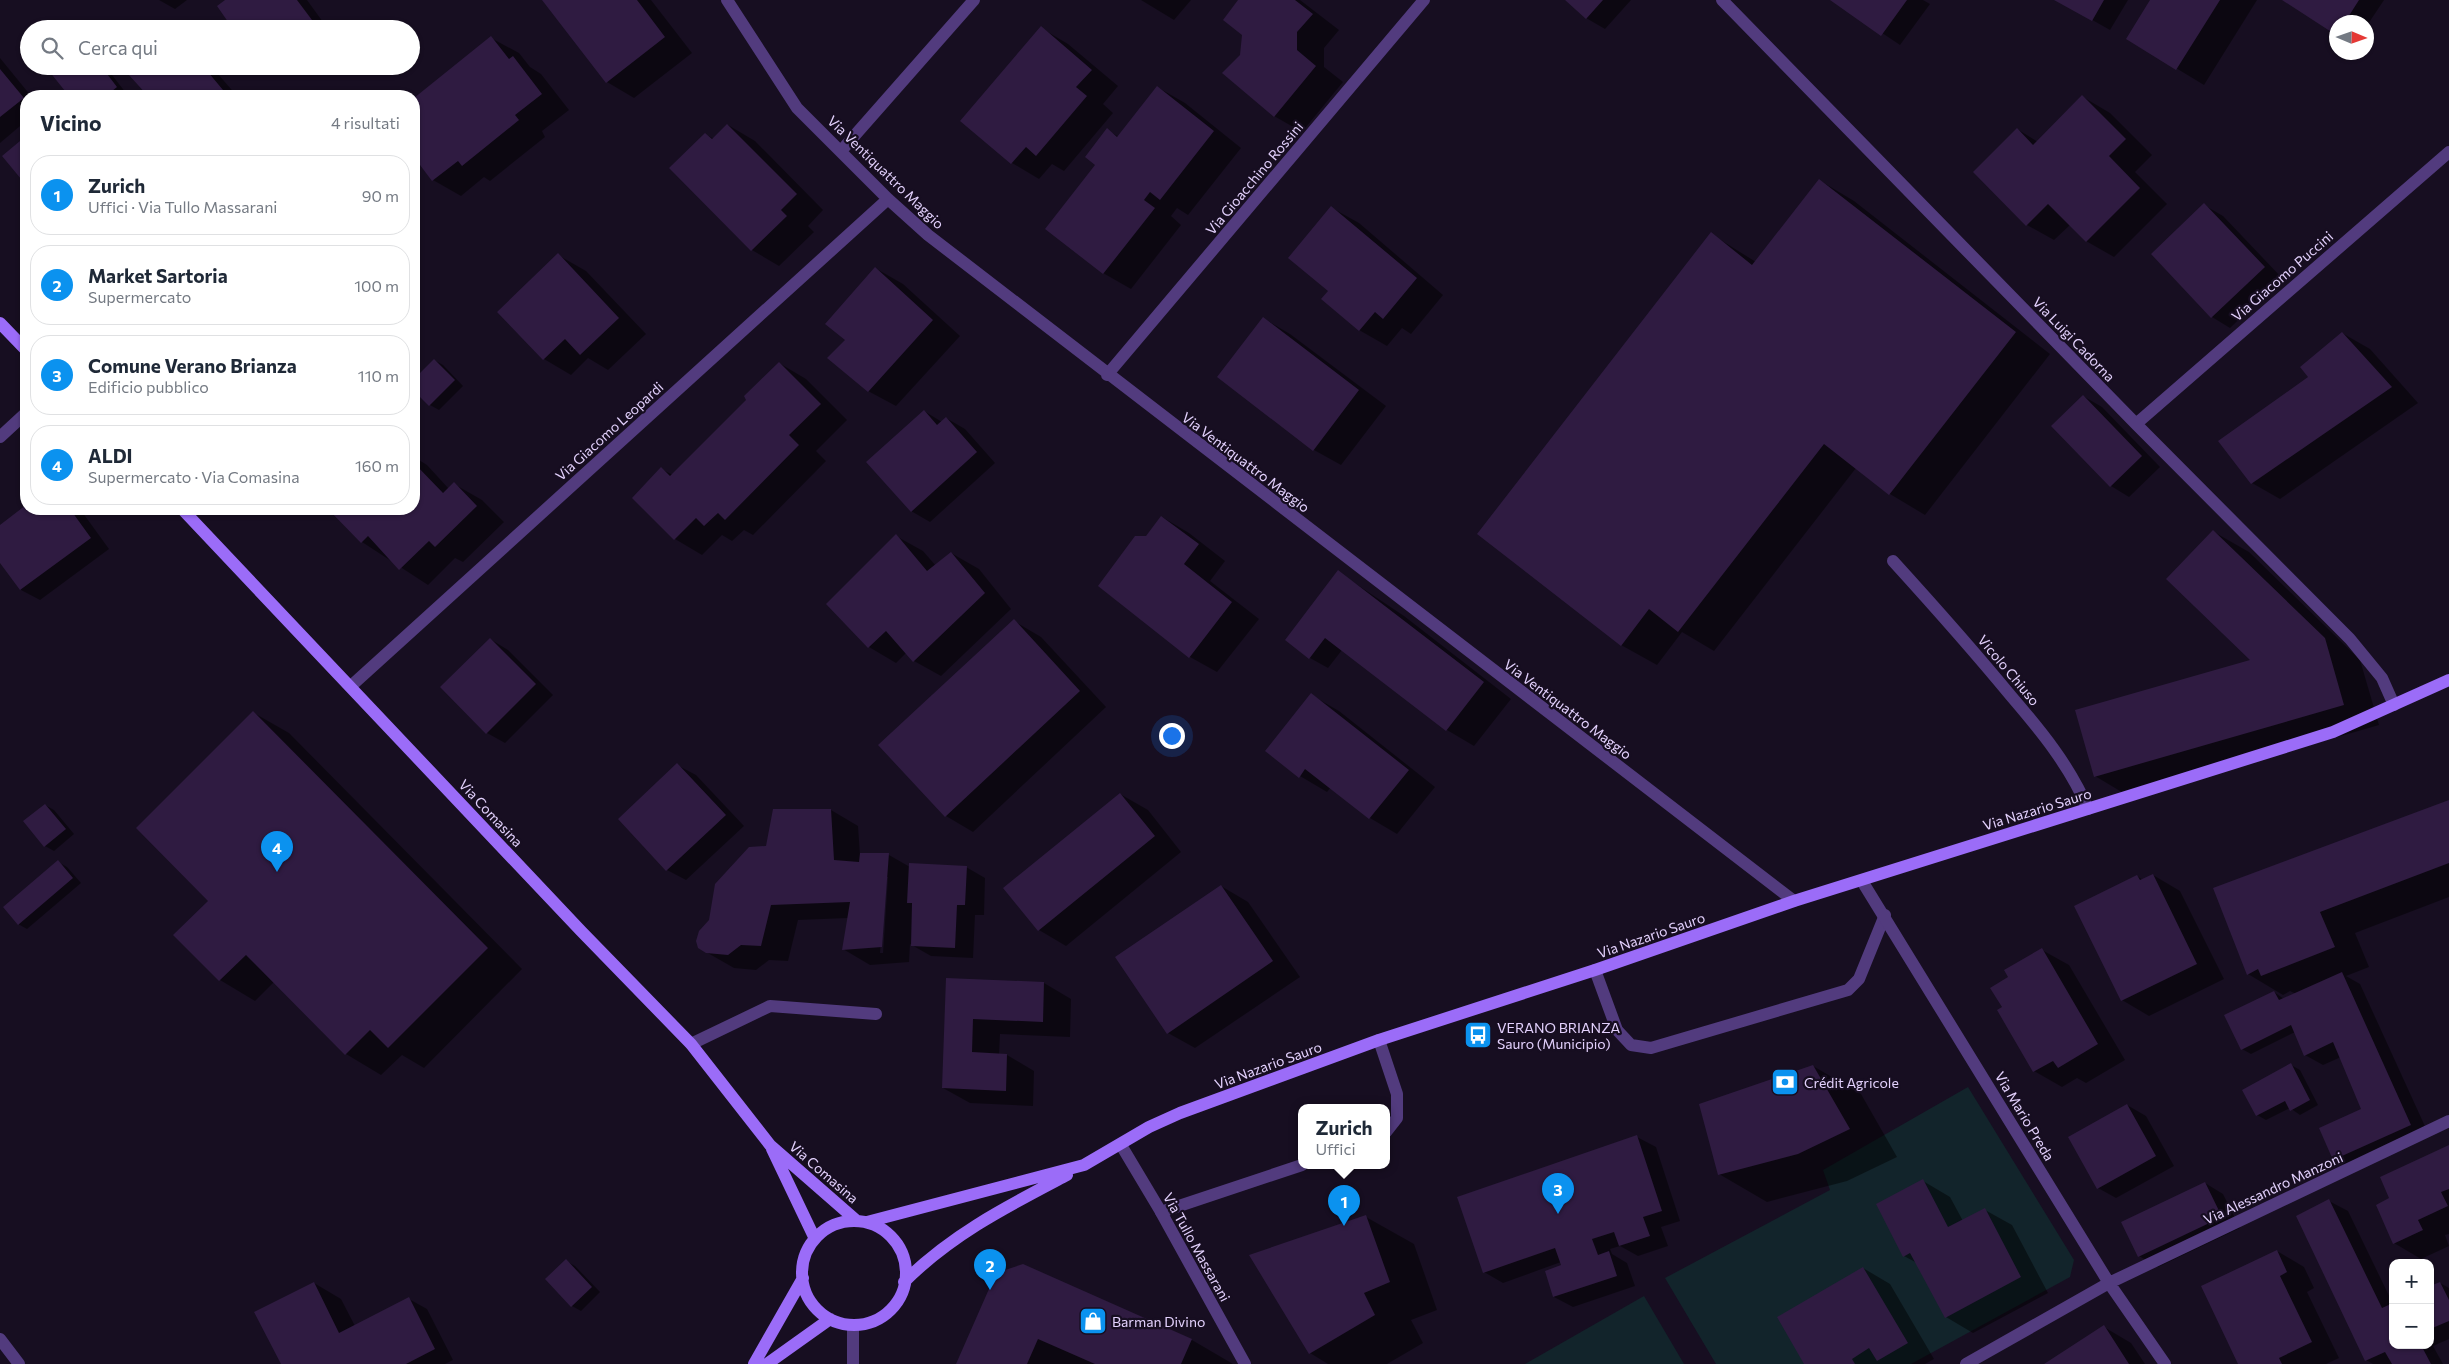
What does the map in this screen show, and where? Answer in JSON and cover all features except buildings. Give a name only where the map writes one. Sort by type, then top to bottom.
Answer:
[{"type":"main road","points":[[0,324],[20,344]]},
{"type":"main road","name":"Via Comasina","points":[[188,515],[581,931],[691,1044],[770,1145],[862,1222]]},
{"type":"main road","name":"Via Nazario Sauro","points":[[862,1222],[1084,1165],[1149,1127],[1180,1112],[1379,1040],[1595,970],[1794,901],[2332,732],[2449,680]]},
{"type":"main road","name":"Via Comasina","points":[[770,1145],[815,1239]]},
{"type":"main road","points":[[904,1282],[928,1258],[964,1232],[991,1215],[1084,1165]]},
{"type":"main road","points":[[862,1222],[887,1232],[899,1244],[904,1259],[904,1282],[895,1305],[883,1316],[869,1323],[853,1325],[830,1319],[811,1301],[804,1286],[803,1278],[806,1254],[815,1239],[827,1229],[842,1223],[862,1222]]},
{"type":"main road","points":[[754,1364],[803,1278]]},
{"type":"main road","points":[[767,1364],[830,1319]]},
{"type":"street","name":"Via Ventiquattro Maggio","points":[[728,0],[797,108],[888,199],[928,235],[1794,901]]},
{"type":"street","points":[[841,151],[974,0]]},
{"type":"street","name":"Via Gioacchino Rossini","points":[[1108,374],[1424,0]]},
{"type":"street","name":"Via Luigi Cadorna","points":[[1722,0],[2136,424],[2350,639],[2382,678],[2394,705]]},
{"type":"street","name":"Via Giacomo Puccini","points":[[2136,424],[2449,152]]},
{"type":"street","name":"Via Giacomo Leopardi","points":[[351,686],[888,199]]},
{"type":"street","points":[[0,437],[20,419]]},
{"type":"street","name":"Vicolo Chiuso","points":[[1893,561],[1942,614],[2040,731],[2078,786],[2088,809]]},
{"type":"street","name":"Via Mario Preda","points":[[1862,881],[1885,915],[2109,1283],[2165,1364]]},
{"type":"street","points":[[1595,970],[1617,1030],[1631,1045],[1651,1048],[1848,990],[1859,979],[1885,915]]},
{"type":"street","points":[[691,1044],[770,1006],[876,1014]]},
{"type":"street","points":[[1379,1040],[1397,1094],[1397,1118],[1390,1127]]},
{"type":"street","name":"Via Alessandro Manzoni","points":[[1966,1364],[2109,1283],[2449,1121]]},
{"type":"street","name":"Via Tullo Massarani","points":[[1121,1145],[1161,1212],[1246,1364]]},
{"type":"street","points":[[1161,1212],[1298,1166]]},
{"type":"street","points":[[853,1325],[853,1364]]},
{"type":"street","points":[[0,1339],[19,1364]]},
{"type":"shaded area","points":[[1968,1087],[2074,1260],[2070,1277],[1911,1364],[1716,1364],[1665,1278],[1830,1190],[1823,1170]]},
{"type":"shaded area","points":[[1644,1296],[1684,1364],[1525,1364]]},
{"type":"place","name":"ALDI","points":[[277,872]]},
{"type":"place","name":"VERANO BRIANZA Sauro (Municipio)","points":[[1478,1035]]},
{"type":"place","name":"Crédit Agricole","points":[[1785,1082]]},
{"type":"place","name":"Comune Verano Brianza","points":[[1558,1214]]},
{"type":"place","name":"Zurich","points":[[1344,1226]]},
{"type":"place","name":"Market Sartoria","points":[[990,1290]]},
{"type":"place","name":"Barman Divino","points":[[1093,1321]]}]
